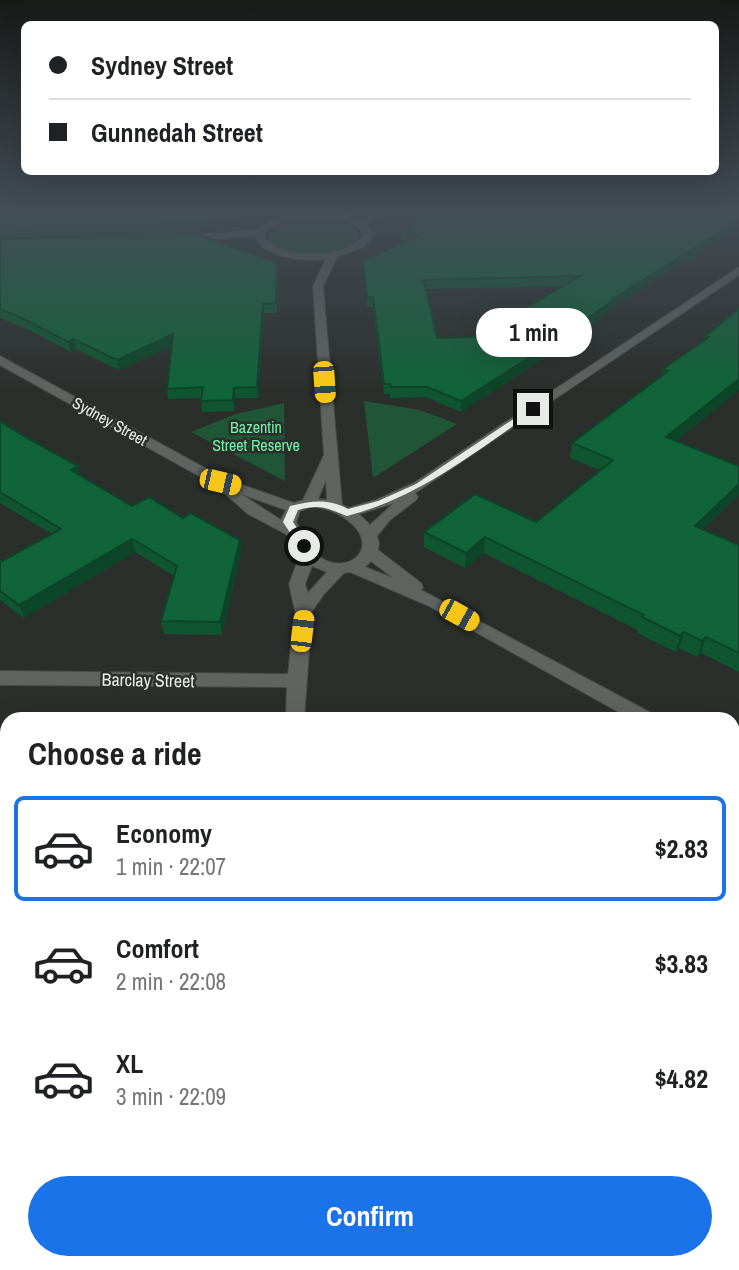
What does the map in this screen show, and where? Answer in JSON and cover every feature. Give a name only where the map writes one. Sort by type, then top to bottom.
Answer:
[{"type":"street","points":[[304,611],[320,589],[346,568],[360,564],[371,553],[373,545],[369,535],[341,509],[329,454],[314,281],[321,271]]},
{"type":"street","points":[[341,509],[381,503],[419,486],[737,271]]},
{"type":"street","name":"Sydney Street","points":[[0,360],[220,482],[301,505],[341,509]]},
{"type":"street","points":[[329,454],[301,505],[288,518],[292,531],[308,554],[319,563],[346,568],[435,602],[633,712]]},
{"type":"street","name":"Sydney Street","points":[[220,482],[236,501],[259,516],[292,531]]},
{"type":"street","points":[[369,535],[385,517],[407,502],[419,486]]},
{"type":"street","points":[[371,553],[435,602]]},
{"type":"street","points":[[295,712],[304,611],[297,584],[308,554]]},
{"type":"street","name":"Barclay Street","points":[[0,678],[296,681]]},
{"type":"green space","points":[[364,401],[420,410],[457,424],[373,478]]},
{"type":"green space","name":"Bazentin Street Reserve","points":[[284,403],[285,481],[191,432],[236,414]]},
{"type":"building","points":[[0,271],[277,271],[276,303],[263,304],[257,387],[234,388],[233,400],[201,401],[203,387],[167,389],[173,334],[117,360],[74,339],[68,342],[0,309]]},
{"type":"building","points":[[364,271],[657,271],[613,299],[588,318],[590,319],[461,401],[427,387],[391,387],[390,384],[384,384],[373,297],[367,298]],"holes":[[[580,276],[477,337],[437,338],[424,280]]]},
{"type":"building","points":[[739,309],[739,379],[666,437],[739,466],[739,484],[695,526],[739,545],[739,653],[706,637],[702,641],[684,632],[680,636],[642,617],[644,615],[485,537],[466,553],[424,532],[475,494],[536,522],[613,460],[572,443],[668,371],[663,369],[709,337],[705,336]]},
{"type":"building","points":[[0,421],[78,466],[71,470],[132,506],[149,497],[183,518],[191,513],[240,540],[220,622],[161,621],[177,566],[132,539],[19,605],[0,591],[0,562],[61,529],[0,492]]},
{"type":"route","points":[[304,546],[288,522],[290,513],[299,505],[316,503],[335,506],[347,513],[381,503],[419,486],[533,409]]}]
